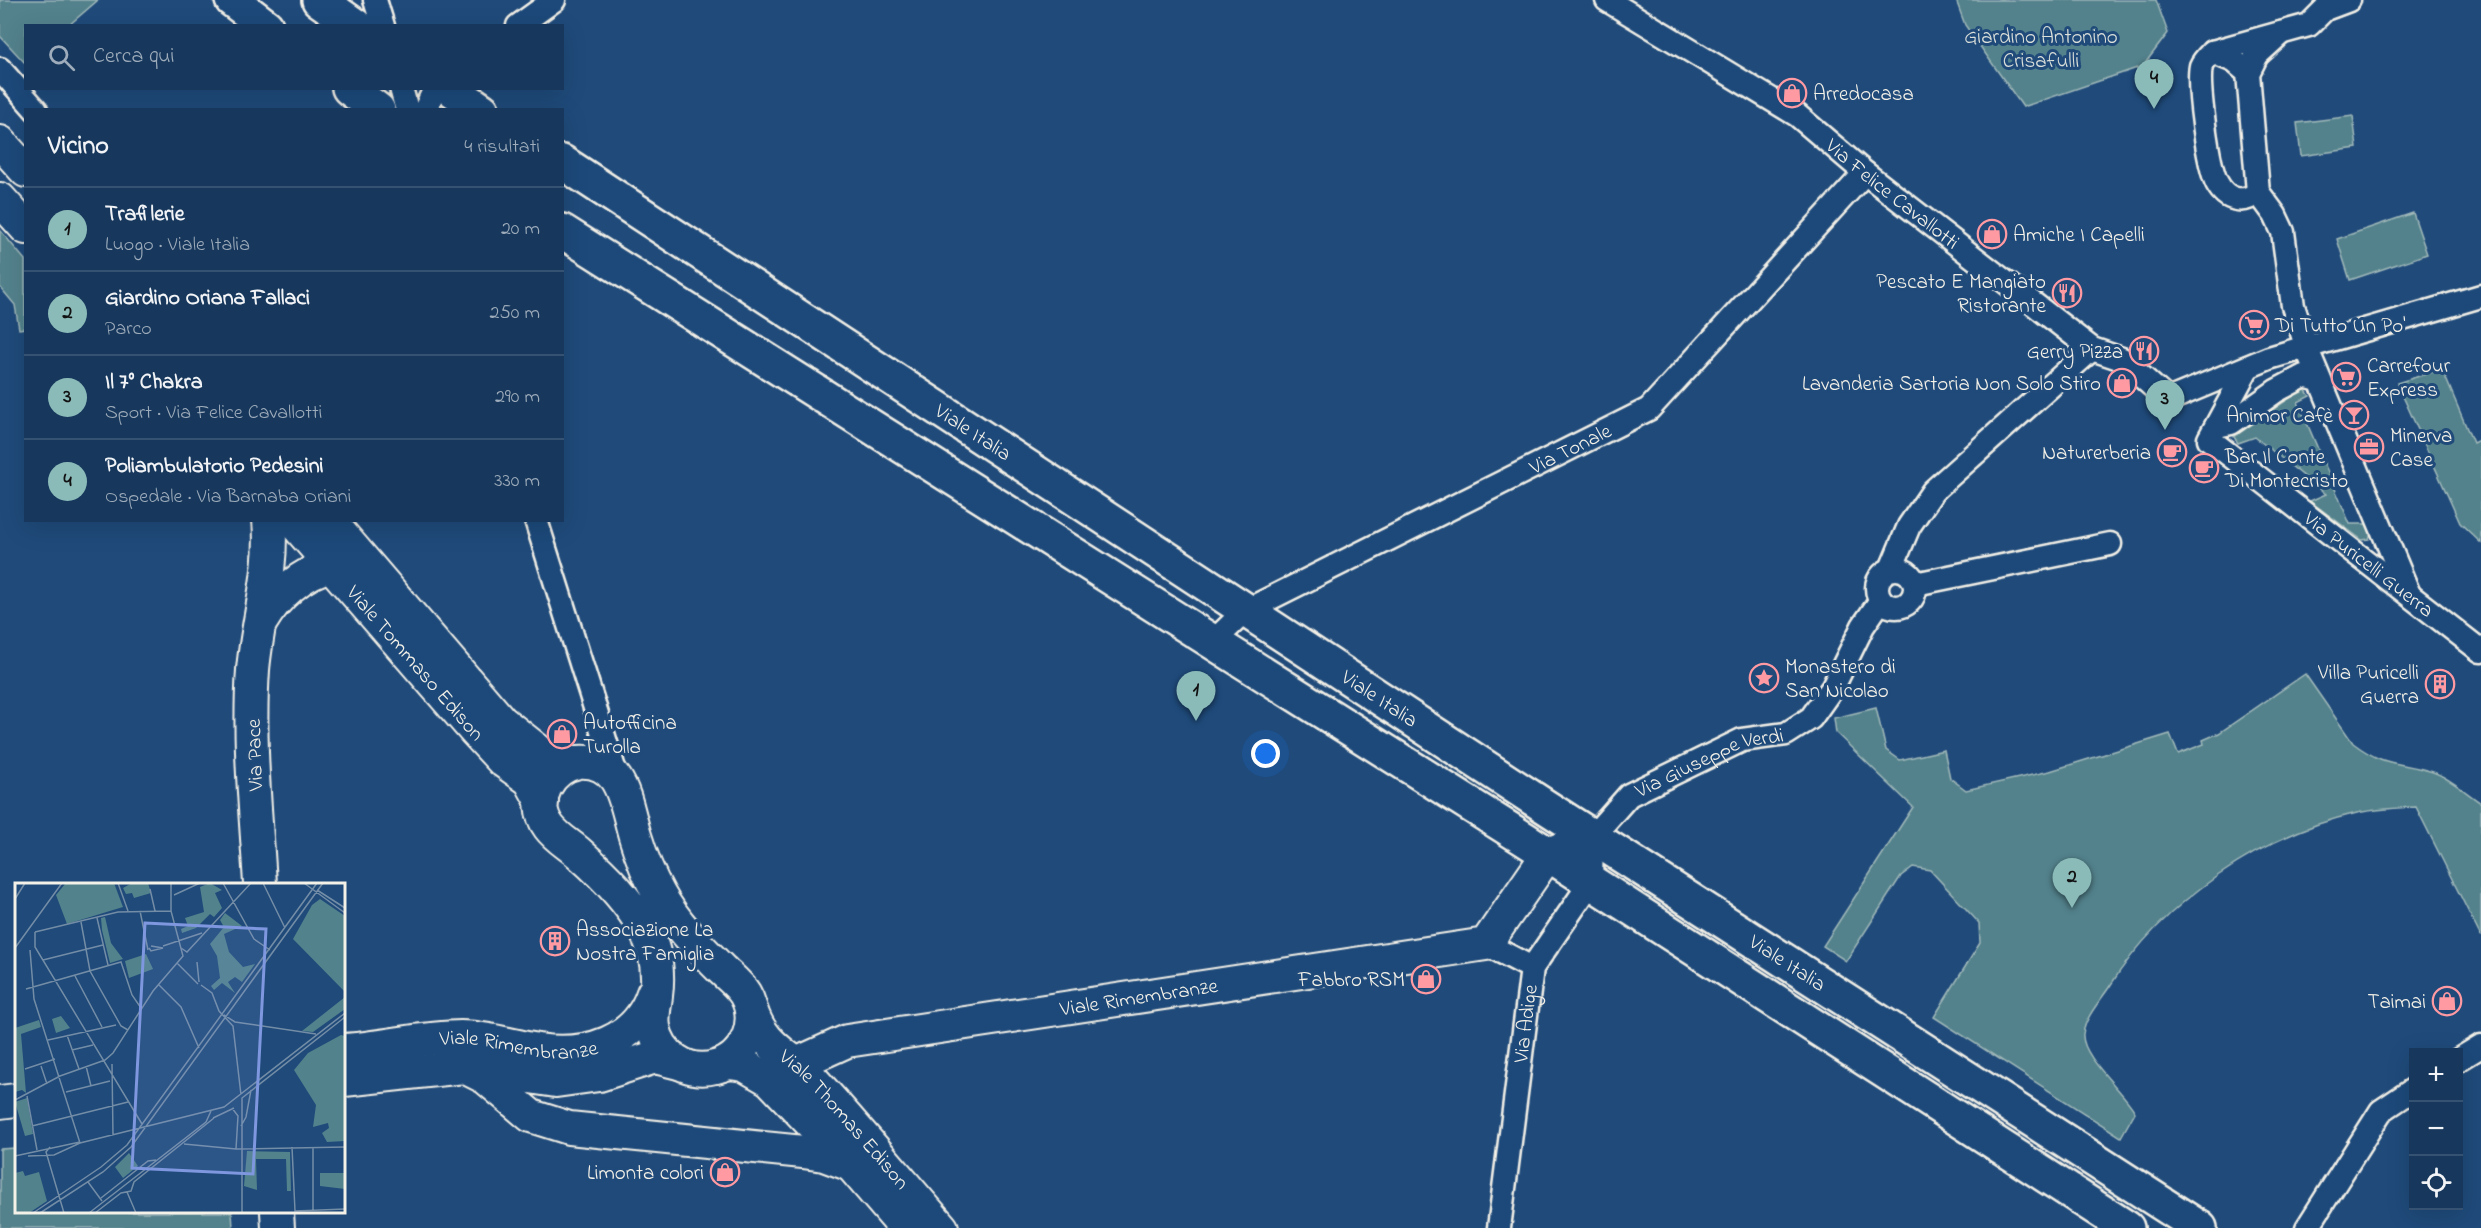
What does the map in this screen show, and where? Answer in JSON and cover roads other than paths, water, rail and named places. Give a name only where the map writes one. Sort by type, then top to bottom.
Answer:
[{"type":"main road","points":[[232,0],[263,24]]},
{"type":"main road","points":[[319,0],[353,24]]},
{"type":"main road","points":[[352,90],[375,108]]},
{"type":"main road","points":[[453,90],[479,108]]},
{"type":"main road","name":"Viale Italia","points":[[564,163],[1592,837],[2200,1228]]},
{"type":"main road","name":"Viale Italia","points":[[564,232],[1548,854],[2127,1228]]},
{"type":"street","points":[[375,0],[382,24]]},
{"type":"street","points":[[521,24],[555,0]]},
{"type":"street","points":[[2258,192],[2249,200],[2239,201],[2225,195],[2216,181],[2200,82],[2202,63],[2212,52],[2309,25],[2324,5],[2349,0]]},
{"type":"street","name":"Via Felice Cavallotti","points":[[1615,2],[1797,115],[1865,173],[2092,349],[2122,359],[2168,400],[2248,367]]},
{"type":"street","points":[[2281,33],[2257,55],[2248,73],[2258,192],[2275,215],[2283,232],[2293,306],[2307,347],[2409,594]]},
{"type":"street","points":[[2212,52],[2234,61],[2248,73]]},
{"type":"street","points":[[0,69],[34,108]]},
{"type":"street","points":[[401,90],[406,108]]},
{"type":"street","points":[[426,108],[434,90]]},
{"type":"street","points":[[0,142],[24,169]]},
{"type":"street","name":"Via Tonale","points":[[1213,642],[1245,611],[1649,409],[1865,173]]},
{"type":"street","points":[[0,199],[24,226]]},
{"type":"street","points":[[2217,426],[2248,367],[2307,347],[2481,296]]},
{"type":"street","points":[[2322,385],[2332,353],[2344,337]]},
{"type":"street","name":"Via Giuseppe Verdi","points":[[1592,837],[1629,795],[1742,740],[1786,734],[1817,713],[1833,687],[1863,626],[1881,600],[1877,587],[1878,581],[1891,569],[1909,526],[1933,491],[2092,349]]},
{"type":"street","points":[[2217,426],[2230,423],[2276,391],[2304,376],[2322,385]]},
{"type":"street","name":"Via Puricelli Guerra","points":[[2217,426],[2209,439],[2481,651]]},
{"type":"street","name":"Via Pace","points":[[260,883],[252,691],[267,572],[269,522]]},
{"type":"street","name":"Viale Tommaso Edison","points":[[294,522],[475,731],[503,761],[530,780],[542,802],[545,821],[550,829],[589,862],[632,909],[652,947],[657,981],[653,1016],[656,1035],[665,1051],[679,1063]]},
{"type":"street","name":"Viale Tommaso Edison","points":[[331,522],[501,722],[551,761],[595,763],[617,778]]},
{"type":"street","points":[[537,522],[617,778]]},
{"type":"street","points":[[2354,551],[2375,549],[2380,542],[2383,530]]},
{"type":"street","points":[[1915,584],[2110,544]]},
{"type":"street","name":"Via Pace","points":[[259,626],[273,604],[297,582],[309,573],[332,565]]},
{"type":"street","points":[[1881,600],[1891,607],[1904,605],[1913,597],[1915,584],[1903,570],[1891,569]]},
{"type":"street","points":[[542,802],[543,793],[552,776],[572,763],[593,744],[598,735],[592,700]]},
{"type":"street","name":"Viale Thomas Edison","points":[[617,778],[642,856],[660,895],[684,931],[744,992],[756,1026],[768,1042],[813,1080],[942,1228]]},
{"type":"street","points":[[1532,968],[1486,944],[1548,854],[1592,837],[1591,882]]},
{"type":"street","name":"Via Adige","points":[[1499,1228],[1532,968],[1591,882]]},
{"type":"street","name":"Viale Rimembranze","points":[[796,1064],[847,1041],[1486,944]]},
{"type":"street","name":"Viale Rimembranze","points":[[345,1050],[464,1037],[539,1050],[594,1047],[616,1040],[642,1019],[657,981]]},
{"type":"street","points":[[716,1067],[732,1059],[744,1045],[751,1028],[751,1010]]},
{"type":"street","points":[[2463,1057],[2481,1046]]},
{"type":"street","name":"Viale Rimembranze","points":[[345,1080],[464,1067],[537,1079],[586,1078],[655,1057],[697,1068],[716,1067]]},
{"type":"street","name":"Viale Thomas Edison","points":[[716,1067],[733,1063],[763,1074],[850,1165],[905,1228]]},
{"type":"street","points":[[464,1067],[486,1078],[531,1116],[569,1128],[824,1155],[850,1165]]},
{"type":"street","points":[[531,1116],[537,1079]]},
{"type":"street","points":[[2307,1228],[2381,1111],[2409,1092]]},
{"type":"street","points":[[0,1102],[15,1100]]},
{"type":"street","points":[[277,1213],[278,1228]]},
{"type":"place","name":"Arredocasa","points":[[1792,93]]},
{"type":"place","name":"Poliambulatorio Pedesini","points":[[2154,109]]},
{"type":"place","name":"Amiche I Capelli","points":[[1992,234]]},
{"type":"place","name":"Pescato E Mangiato Ristorante","points":[[2067,293]]},
{"type":"place","name":"Di Tutto Un Po'","points":[[2254,325]]},
{"type":"place","name":"Gerry Pizza","points":[[2144,351]]},
{"type":"place","name":"Carrefour Express","points":[[2346,377]]},
{"type":"place","name":"Lavanderia Sartoria Non Solo Stiro","points":[[2122,383]]},
{"type":"place","name":"Animor Cafè","points":[[2354,415]]},
{"type":"place","name":"Il 7° Chakra","points":[[2165,430]]},
{"type":"place","name":"Minerva Case","points":[[2369,447]]},
{"type":"place","name":"Naturerberia","points":[[2172,452]]},
{"type":"place","name":"Bar Il Conte Di Montecristo","points":[[2204,468]]},
{"type":"place","name":"Monastero di San Nicolao","points":[[1764,678]]},
{"type":"place","name":"Villa Puricelli Guerra","points":[[2440,684]]},
{"type":"place","name":"Trafilerie","points":[[1196,721]]},
{"type":"place","name":"Autofficina Turolla","points":[[562,734]]},
{"type":"place","name":"Giardino Oriana Fallaci","points":[[2072,908]]},
{"type":"place","name":"Associazione La Nostra Famiglia","points":[[555,941]]},
{"type":"place","name":"Fabbro RSM","points":[[1426,979]]},
{"type":"place","name":"Taimai","points":[[2447,1001]]},
{"type":"place","name":"Limonta colori","points":[[725,1172]]},
{"type":"park label","name":"Giardino Antonino Crisafulli","points":[[2041,48]]}]
